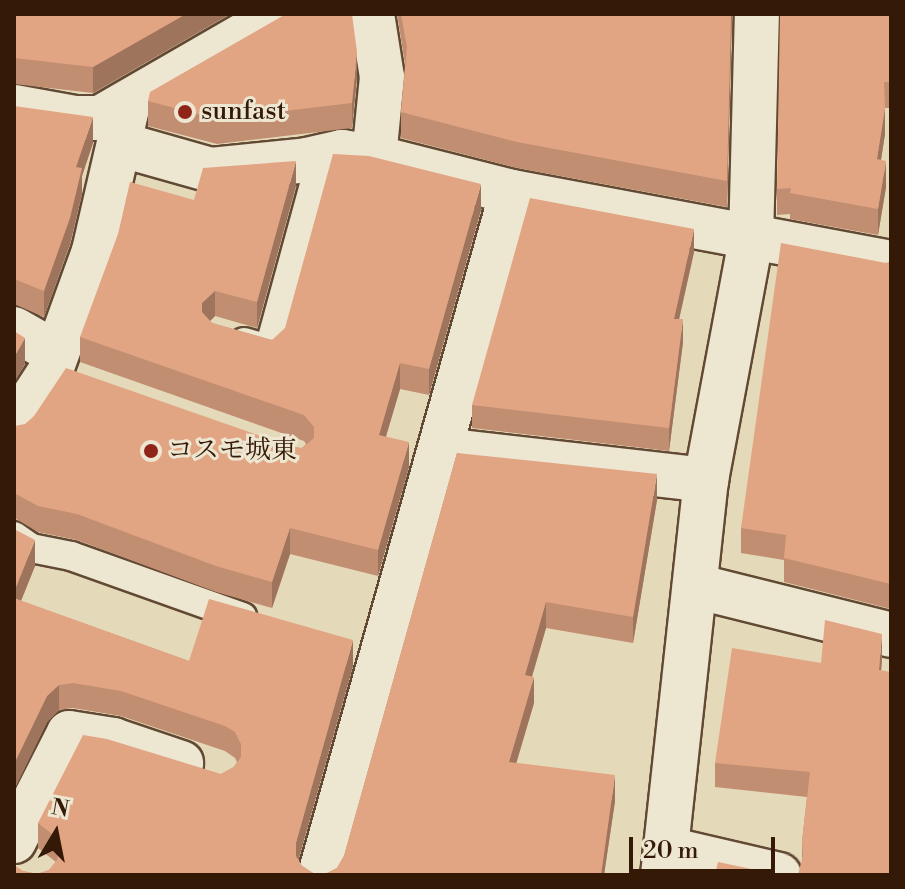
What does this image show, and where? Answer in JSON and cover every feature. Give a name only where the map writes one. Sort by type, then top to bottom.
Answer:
[{"type":"street","points":[[14,427],[62,368],[94,251],[123,124],[231,27],[280,14]]},
{"type":"street","points":[[372,14],[382,77],[374,157]]},
{"type":"street","points":[[757,14],[751,239],[706,480],[665,862],[779,875]]},
{"type":"street","points":[[14,107],[123,124],[211,170],[307,160],[342,152],[374,157],[512,192],[891,263]]},
{"type":"street","points":[[320,875],[369,653],[443,450],[512,192]]},
{"type":"street","points":[[14,329],[62,368]]},
{"type":"street","points":[[443,450],[706,480]]},
{"type":"street","points":[[695,586],[891,635]]},
{"type":"street","points":[[14,841],[69,733],[113,740],[217,775]]},
{"type":"street","points":[[14,864],[35,875]]},
{"type":"lane","points":[[218,333],[269,349],[322,155]]},
{"type":"lane","points":[[14,536],[31,548],[71,556],[211,608],[268,624]]},
{"type":"building","points":[[14,14],[186,14],[93,67],[14,58]]},
{"type":"building","points":[[286,14],[352,14],[357,52],[352,103],[217,119],[148,101],[150,92]]},
{"type":"building","points":[[401,14],[731,14],[727,181],[517,142],[401,112],[407,47]]},
{"type":"building","points":[[780,14],[891,14],[891,82],[884,82],[885,108],[877,159],[886,161],[878,209],[790,193],[791,188],[777,189]]},
{"type":"building","points":[[14,106],[93,117],[76,167],[82,168],[70,218],[44,291],[14,279]]},
{"type":"building","points":[[333,154],[369,156],[481,184],[429,369],[400,363],[379,435],[409,442],[378,550],[290,528],[272,582],[216,566],[77,514],[38,506],[14,494],[14,426],[25,424],[34,416],[66,368],[292,447],[302,448],[314,438],[314,427],[304,415],[80,337],[118,234],[130,182],[194,200],[203,168],[296,161],[257,302],[215,291],[202,303],[202,312],[212,323],[272,340],[285,328]]},
{"type":"building","points":[[530,198],[694,229],[674,319],[683,319],[669,428],[472,405]]},
{"type":"building","points":[[781,243],[891,262],[891,584],[784,558],[786,535],[741,528]]},
{"type":"building","points":[[14,331],[25,338],[14,357]]},
{"type":"building","points":[[457,453],[657,474],[633,617],[546,602],[525,675],[534,677],[509,762],[615,775],[601,875],[14,875],[14,865],[37,874],[49,870],[57,860],[60,848],[56,837],[38,823],[83,735],[107,739],[221,774],[234,767],[241,757],[241,744],[235,732],[225,726],[121,691],[73,683],[59,685],[47,696],[14,764],[14,598],[189,661],[209,599],[353,640],[296,843],[296,856],[302,866],[313,873],[325,874],[337,868],[344,856]]},
{"type":"building","points":[[14,529],[35,540],[14,592]]},
{"type":"building","points":[[825,620],[882,634],[879,670],[891,672],[891,875],[798,875],[803,855],[810,772],[715,763],[732,648],[821,663]]},
{"type":"building","points":[[718,862],[780,875],[715,875]]},
{"type":"place","name":"sunfast","points":[[185,112]]},
{"type":"place","name":"コスモ城東","points":[[151,451]]}]
